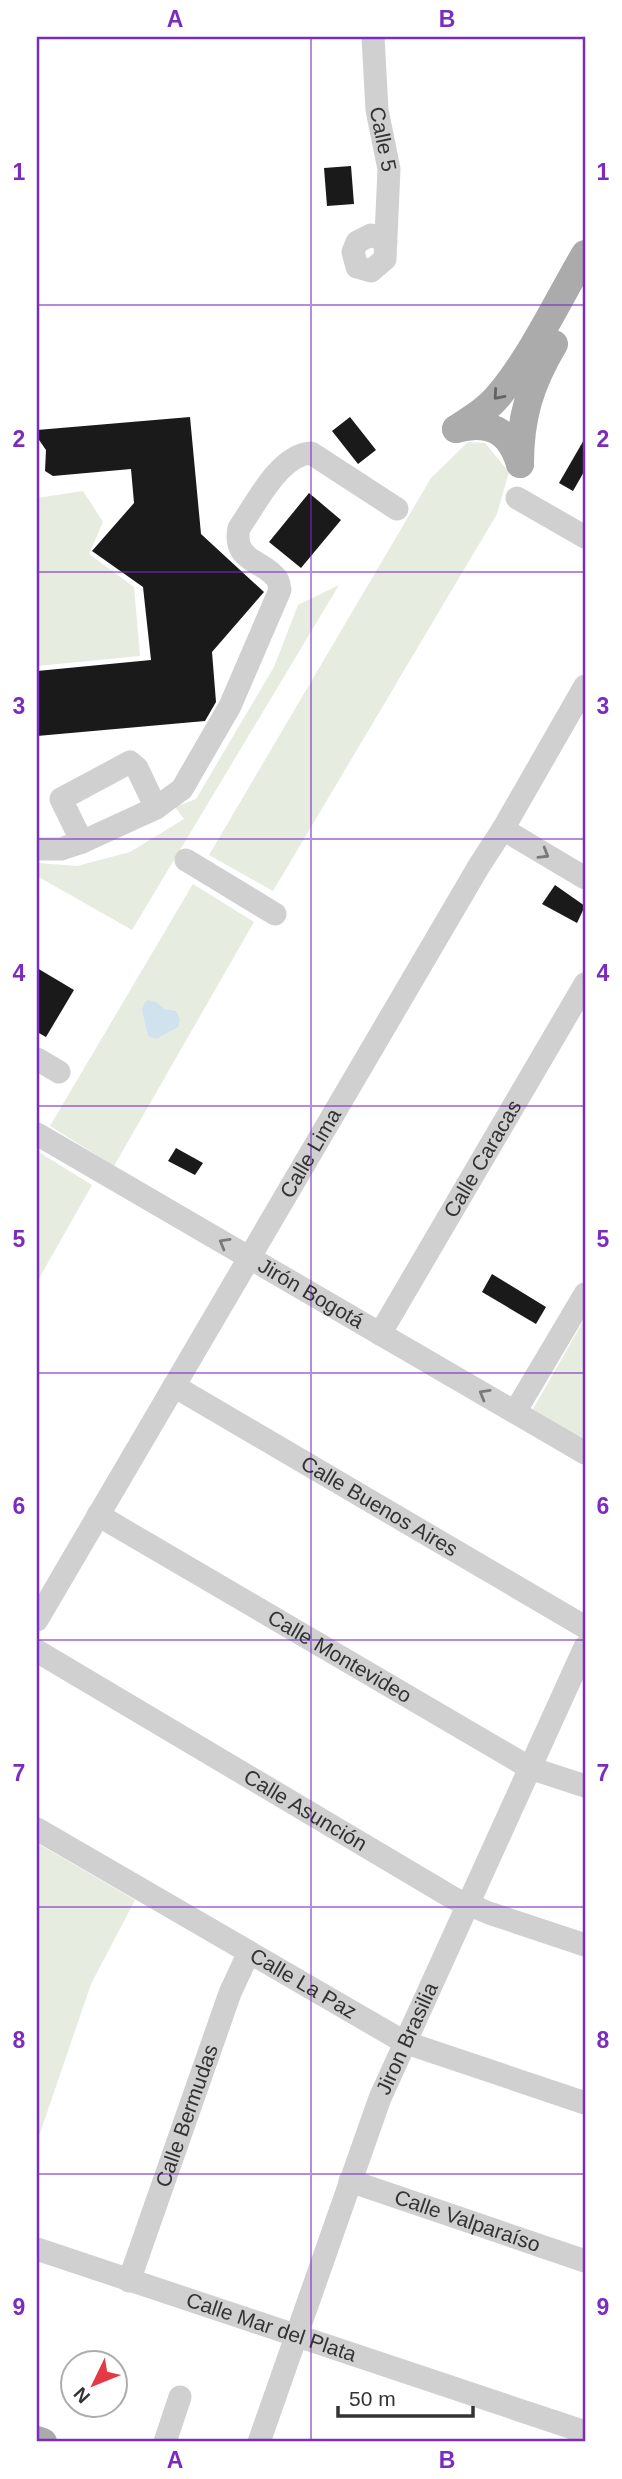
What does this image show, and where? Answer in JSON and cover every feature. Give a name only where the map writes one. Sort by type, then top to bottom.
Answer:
[{"type":"main road","points":[[585,254],[520,366],[498,396],[479,414],[456,429],[473,425],[489,427],[505,435],[515,448],[520,464],[523,426],[537,372],[585,291]]},
{"type":"main road","points":[[37,2440],[43,2442]]},
{"type":"street","name":"Calle 5","points":[[373,37],[377,110],[389,169],[386,241]]},
{"type":"street","points":[[37,849],[61,849],[82,842],[156,808],[182,789],[230,706],[280,590],[277,579],[243,553],[236,539],[239,528],[283,465],[300,454],[311,453],[397,509]]},
{"type":"street","points":[[517,498],[585,537]]},
{"type":"street","name":"Calle Lima","points":[[37,1620],[479,866],[582,700]]},
{"type":"street","points":[[82,842],[61,799],[130,762],[136,768],[156,808]]},
{"type":"street","points":[[503,830],[585,878]]},
{"type":"street","points":[[186,860],[275,914]]},
{"type":"street","name":"Calle Caracas","points":[[380,1334],[585,984]]},
{"type":"street","points":[[37,1059],[60,1072]]},
{"type":"street","name":"Jirón Bogotá","points":[[37,1134],[585,1453]]},
{"type":"street","points":[[515,1412],[585,1294]]},
{"type":"street","name":"Calle Buenos Aires","points":[[174,1386],[585,1627]]},
{"type":"street","name":"Calle Montevideo","points":[[98,1515],[530,1768],[585,1786]]},
{"type":"street","name":"Jiron Brasilia","points":[[259,2442],[366,2133],[404,2042],[585,1647]]},
{"type":"street","name":"Calle Asunción","points":[[37,1651],[467,1905],[585,1945]]},
{"type":"street","name":"Calle La Paz","points":[[37,1829],[404,2042],[585,2103]]},
{"type":"street","name":"Calle Bermudas","points":[[129,2281],[230,1993],[250,1952]]},
{"type":"street","name":"Calle Valparaíso","points":[[349,2181],[585,2261]]},
{"type":"street","name":"Calle Mar del Plata","points":[[37,2249],[585,2432]]},
{"type":"street","points":[[166,2442],[180,2397]]},
{"type":"shaded area","points":[[468,442],[485,443],[509,472],[497,514],[273,891],[209,855],[431,478]]},
{"type":"shaded area","points":[[83,491],[103,522],[89,554],[134,587],[140,656],[37,666],[37,498]]},
{"type":"shaded area","points":[[339,585],[132,930],[37,876],[37,863],[77,866],[130,852],[184,819],[175,807],[196,799],[274,667],[298,605]]},
{"type":"shaded area","points":[[193,884],[254,922],[114,1166],[50,1126]]},
{"type":"shaded area","points":[[37,1151],[92,1185],[37,1282]]},
{"type":"shaded area","points":[[585,1318],[585,1440],[533,1409]]},
{"type":"shaded area","points":[[37,1843],[135,1900],[91,1984],[37,2142]]},
{"type":"water","points":[[148,1000],[156,1002],[164,1009],[176,1011],[180,1019],[178,1027],[156,1039],[148,1036],[142,1010]]},
{"type":"building","points":[[351,166],[354,204],[327,206],[324,168]]},
{"type":"building","points":[[190,417],[201,534],[264,592],[212,652],[216,702],[205,721],[37,736],[37,671],[151,660],[143,587],[92,551],[134,503],[131,469],[53,476],[45,471],[46,450],[37,437],[37,430]]},
{"type":"building","points":[[350,417],[376,450],[358,464],[332,431]]},
{"type":"building","points":[[585,438],[585,470],[573,491],[559,483]]},
{"type":"building","points":[[309,493],[341,520],[301,568],[269,542]]},
{"type":"building","points":[[555,885],[585,906],[577,923],[542,904]]},
{"type":"building","points":[[37,968],[74,990],[46,1037],[37,1032]]},
{"type":"building","points":[[176,1148],[203,1163],[195,1175],[168,1161]]},
{"type":"building","points":[[492,1274],[546,1307],[536,1324],[482,1292]]}]
